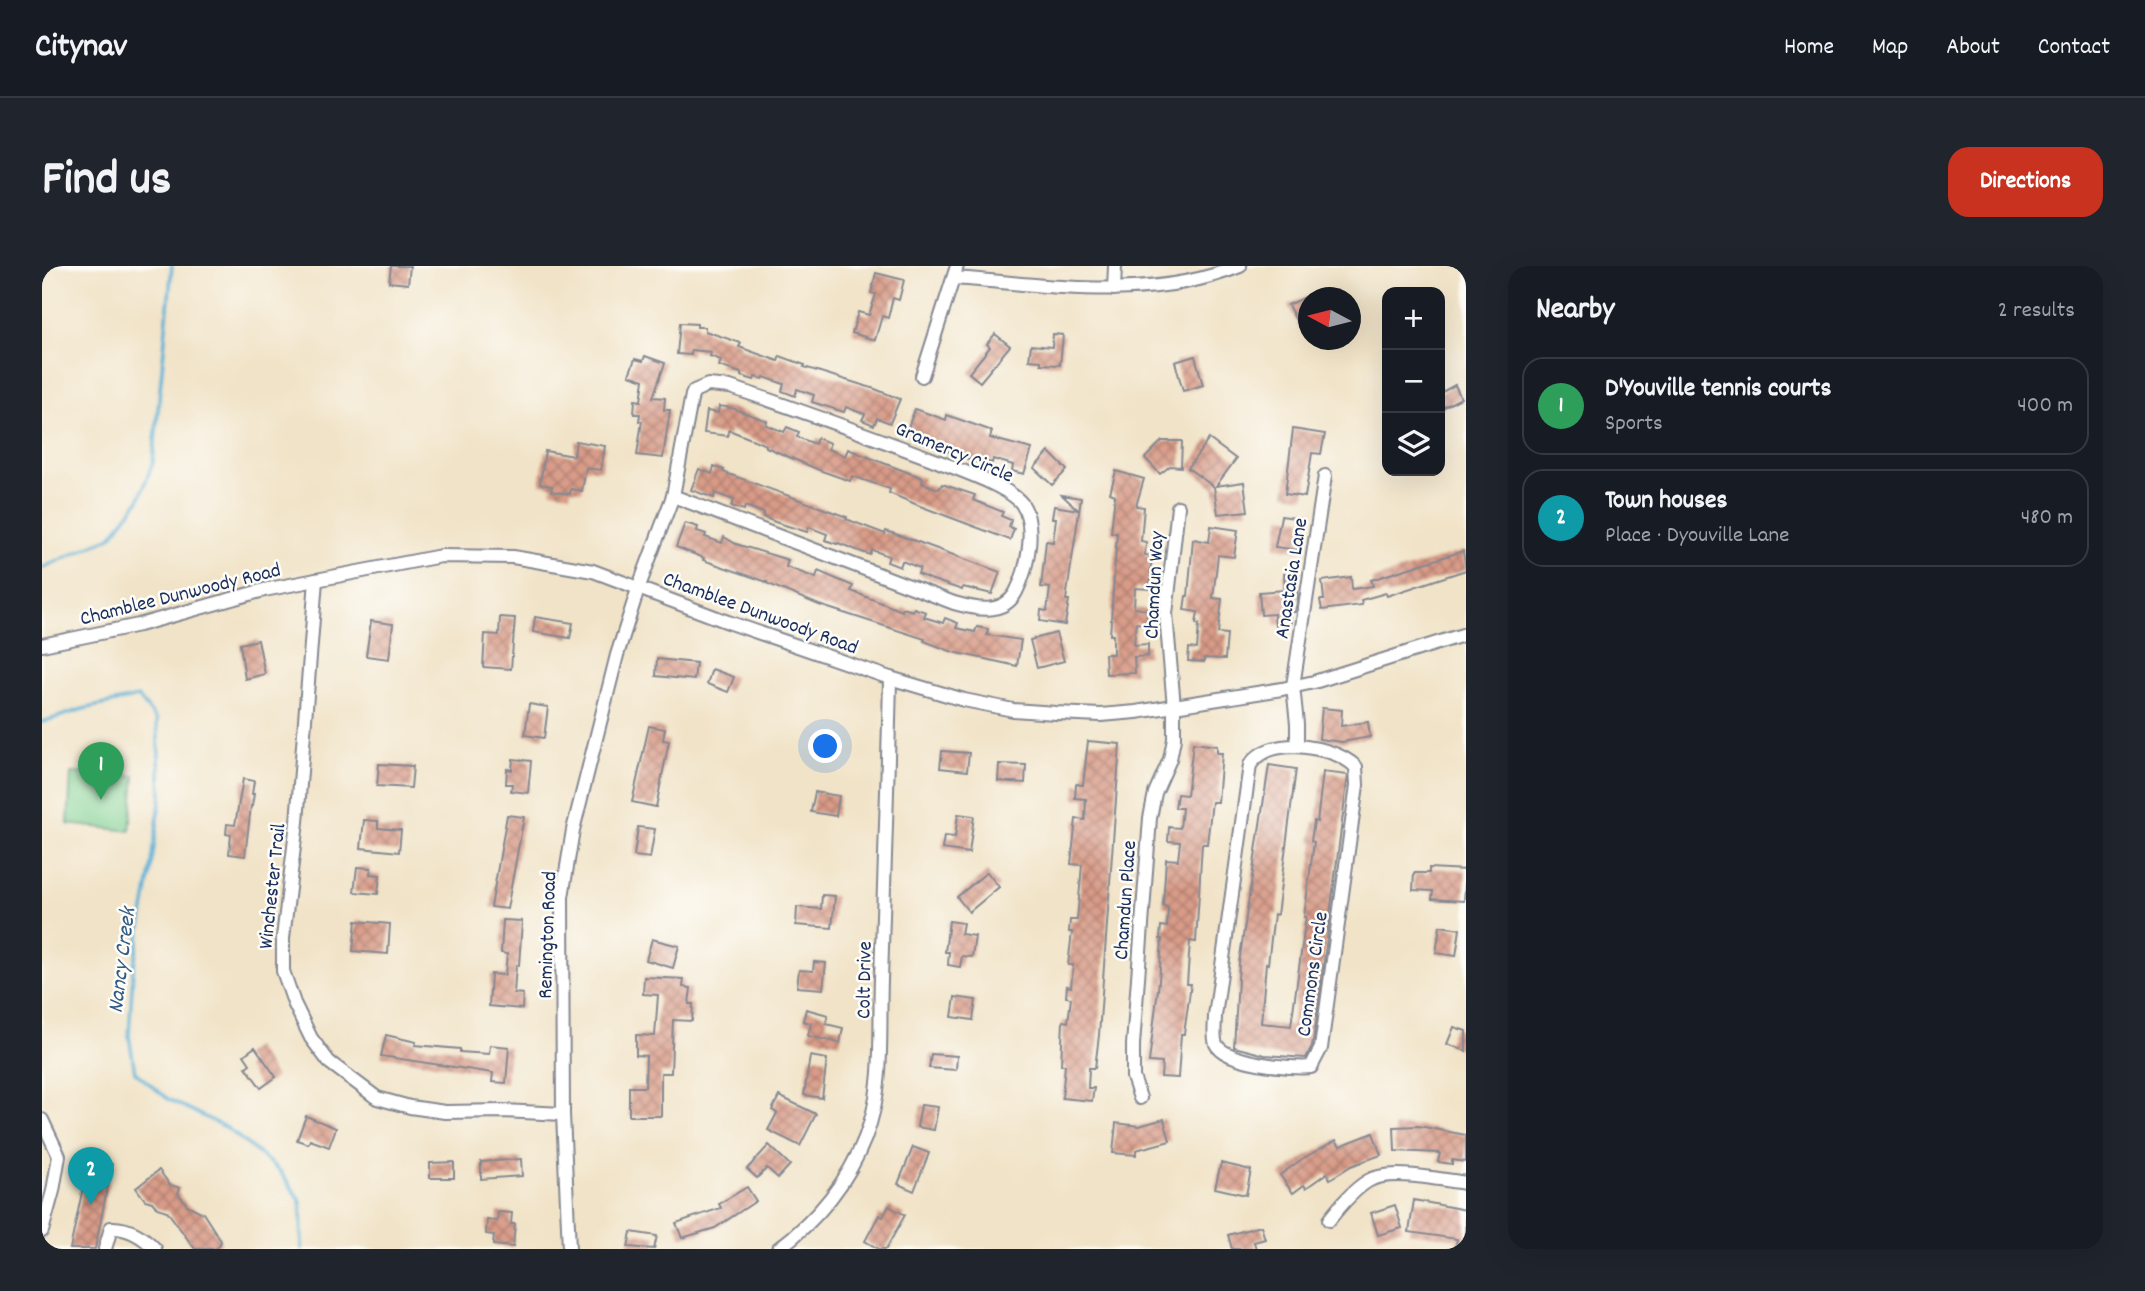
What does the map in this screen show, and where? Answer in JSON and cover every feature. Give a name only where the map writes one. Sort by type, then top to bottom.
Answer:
[{"type":"street","points":[[1114,289],[1115,266]]},
{"type":"street","points":[[922,376],[956,272],[1114,289],[1187,282],[1240,266]]},
{"type":"street","name":"Gramercy Circle","points":[[638,589],[679,476],[689,406],[697,384],[730,387],[895,445],[976,476],[1027,503],[1028,562],[1010,606],[972,608],[673,496]]},
{"type":"street","name":"Anastasia Lane","points":[[1293,686],[1325,476]]},
{"type":"street","name":"Chamdun Way","points":[[1174,707],[1166,614],[1178,507]]},
{"type":"street","name":"Chamblee Dunwoody Road","points":[[42,645],[139,625],[264,590],[441,556],[513,557],[593,571],[890,678],[964,700],[1013,710],[1101,715],[1174,707],[1293,686],[1466,634]]},
{"type":"street","name":"Winchester Trail","points":[[316,580],[298,808],[283,938],[283,971],[294,1003],[311,1038],[329,1062],[377,1098],[410,1107],[445,1112],[563,1114]]},
{"type":"street","name":"Remington Road","points":[[569,1249],[563,1114],[562,897],[576,816],[617,655],[638,589]]},
{"type":"street","name":"Colt Drive","points":[[778,1249],[821,1213],[838,1191],[866,1136],[873,1110],[881,1035],[890,678]]},
{"type":"street","points":[[1293,686],[1297,746]]},
{"type":"street","name":"Chamdun Place","points":[[1140,1098],[1132,1067],[1145,874],[1155,793],[1170,759],[1174,739],[1174,707]]},
{"type":"street","name":"Commons Circle","points":[[1297,746],[1313,747],[1349,760],[1356,767],[1357,785],[1321,1048],[1311,1067],[1295,1069],[1234,1057],[1223,1052],[1215,1042],[1215,1016],[1251,765],[1257,755],[1265,751],[1297,746]]},
{"type":"street","points":[[42,1120],[59,1156],[42,1231]]},
{"type":"street","points":[[1329,1220],[1368,1180],[1387,1174],[1466,1183]]},
{"type":"street","points":[[105,1249],[111,1228],[119,1228],[146,1238],[155,1249]]},
{"type":"green space","points":[[71,773],[135,776],[130,831],[68,824]]},
{"type":"building","points":[[391,266],[410,266],[408,284],[389,282]]},
{"type":"building","points":[[876,273],[904,280],[899,300],[893,298],[888,318],[882,316],[875,340],[852,333],[858,312],[869,315],[876,294],[871,293]]},
{"type":"building","points":[[1298,300],[1298,324],[1288,305]]},
{"type":"building","points":[[680,323],[697,324],[697,327],[705,327],[705,331],[741,343],[739,347],[778,361],[780,356],[805,365],[804,367],[900,399],[890,423],[877,418],[874,425],[862,420],[865,414],[846,407],[844,412],[812,402],[814,395],[797,389],[795,396],[782,391],[784,384],[764,377],[755,377],[754,380],[741,376],[741,373],[719,366],[721,360],[710,356],[711,352],[691,350],[691,355],[677,354]]},
{"type":"building","points":[[995,334],[1010,346],[980,382],[969,373],[990,347],[987,344]]},
{"type":"building","points":[[1053,334],[1063,335],[1060,365],[1029,360],[1031,345],[1052,347]]},
{"type":"building","points":[[645,356],[665,363],[653,397],[665,398],[664,410],[670,410],[663,458],[637,455],[642,421],[639,421],[640,414],[634,414],[635,400],[641,401],[644,380],[629,375],[635,359],[643,361]]},
{"type":"building","points":[[1195,356],[1203,385],[1183,391],[1175,362]]},
{"type":"building","points":[[1455,385],[1461,398],[1445,406],[1445,390]]},
{"type":"building","points":[[719,406],[767,421],[766,425],[784,432],[787,427],[799,432],[797,437],[815,444],[817,438],[830,443],[828,449],[845,456],[848,449],[923,478],[922,483],[939,489],[942,484],[975,495],[973,500],[1003,512],[1001,516],[1011,520],[1009,527],[1014,529],[1010,540],[889,493],[890,489],[852,476],[850,481],[819,470],[729,430],[728,436],[704,433],[707,411],[718,413]]},
{"type":"building","points":[[915,409],[946,420],[947,415],[992,431],[990,438],[1032,449],[1024,474],[1012,471],[1013,465],[993,459],[992,463],[980,460],[980,463],[948,452],[949,447],[930,439],[928,444],[916,440],[918,434],[907,430]]},
{"type":"building","points":[[1293,429],[1325,434],[1321,454],[1312,453],[1305,497],[1285,494]]},
{"type":"building","points":[[1209,439],[1236,459],[1216,486],[1244,482],[1248,511],[1218,514],[1214,487],[1188,468]]},
{"type":"building","points":[[576,441],[605,446],[601,470],[586,468],[582,491],[571,489],[570,494],[551,491],[552,486],[540,484],[545,451],[574,456]]},
{"type":"building","points":[[1162,441],[1182,441],[1181,467],[1170,466],[1160,474],[1145,458]]},
{"type":"building","points":[[1049,452],[1067,470],[1052,485],[1034,468]]},
{"type":"building","points":[[714,466],[724,470],[723,472],[847,517],[846,519],[885,534],[886,531],[1000,572],[992,594],[963,587],[962,590],[930,579],[918,574],[920,568],[902,561],[900,567],[887,562],[889,556],[872,550],[870,555],[825,540],[827,534],[809,527],[807,532],[775,522],[763,517],[764,513],[745,506],[744,510],[731,506],[734,500],[715,493],[714,498],[691,490],[699,469],[712,474]]},
{"type":"building","points":[[1116,471],[1144,479],[1136,506],[1144,507],[1141,541],[1146,542],[1145,555],[1151,556],[1151,576],[1150,589],[1135,588],[1134,608],[1148,610],[1147,624],[1136,623],[1134,645],[1148,644],[1148,656],[1134,657],[1135,673],[1106,674],[1105,654],[1113,654],[1113,635],[1110,635],[1117,533],[1111,533],[1115,495],[1110,493]]},
{"type":"building","points":[[1062,495],[1081,498],[1066,600],[1069,600],[1065,625],[1040,621],[1041,610],[1047,611],[1050,588],[1041,587],[1046,541],[1053,542],[1056,518],[1052,518],[1054,506],[1078,510]]},
{"type":"building","points":[[1281,516],[1303,519],[1298,550],[1275,547]]},
{"type":"building","points":[[685,523],[698,527],[697,531],[706,534],[705,537],[722,543],[724,537],[736,544],[788,560],[786,567],[816,578],[818,571],[853,586],[851,591],[902,611],[903,608],[913,611],[914,608],[926,612],[924,617],[943,623],[945,618],[958,623],[956,628],[975,632],[977,627],[988,629],[987,635],[1021,640],[1017,666],[953,652],[924,641],[925,639],[819,605],[767,582],[703,560],[704,558],[676,547]]},
{"type":"building","points":[[1211,526],[1238,530],[1234,557],[1218,555],[1213,598],[1222,599],[1218,633],[1227,634],[1225,659],[1204,658],[1204,662],[1188,661],[1189,648],[1197,649],[1199,624],[1196,624],[1198,612],[1184,610],[1188,596],[1193,539],[1209,542]]},
{"type":"building","points":[[1463,551],[1466,570],[1387,596],[1386,593],[1361,600],[1362,605],[1322,610],[1322,581],[1351,577],[1352,589],[1373,586],[1371,580]]},
{"type":"building","points":[[1296,573],[1298,598],[1295,612],[1290,612],[1291,624],[1275,625],[1274,614],[1261,615],[1259,592],[1285,590],[1284,574]]},
{"type":"building","points":[[500,617],[515,618],[511,669],[483,667],[485,634],[499,635]]},
{"type":"building","points":[[535,617],[573,623],[570,638],[533,632]]},
{"type":"building","points":[[371,621],[393,624],[389,659],[366,656]]},
{"type":"building","points":[[1056,633],[1064,661],[1037,668],[1030,640]]},
{"type":"building","points":[[258,640],[265,674],[245,679],[240,644]]},
{"type":"building","points":[[657,659],[696,663],[694,680],[656,676]]},
{"type":"building","points":[[712,669],[734,677],[728,692],[707,684]]},
{"type":"building","points":[[529,704],[548,707],[544,738],[525,735]]},
{"type":"building","points":[[1322,708],[1342,710],[1341,726],[1368,722],[1370,737],[1342,742],[1319,739]]},
{"type":"building","points":[[649,726],[665,729],[663,740],[669,741],[656,807],[632,802]]},
{"type":"building","points":[[1088,741],[1120,744],[1099,1035],[1095,1068],[1089,1068],[1088,1088],[1094,1088],[1092,1101],[1062,1098],[1065,1065],[1061,1065],[1063,1021],[1068,1022],[1071,998],[1066,997],[1067,986],[1071,987],[1073,965],[1068,965],[1072,932],[1069,932],[1070,920],[1077,920],[1082,865],[1071,864],[1076,819],[1085,820],[1086,799],[1075,798],[1076,784],[1083,785]]},
{"type":"building","points":[[1193,743],[1217,746],[1217,753],[1222,753],[1218,802],[1212,802],[1207,844],[1202,844],[1196,942],[1190,941],[1187,984],[1191,984],[1184,1034],[1181,1034],[1178,1078],[1161,1077],[1162,1063],[1149,1062],[1159,981],[1161,926],[1167,927],[1168,907],[1163,906],[1166,859],[1178,860],[1180,842],[1168,841],[1169,827],[1180,828],[1182,808],[1175,808],[1177,794],[1187,795]]},
{"type":"building","points":[[942,751],[969,753],[967,771],[940,768]]},
{"type":"building","points":[[513,759],[531,761],[528,793],[511,791],[512,784],[506,784],[507,769],[512,770]]},
{"type":"building","points":[[379,764],[413,766],[411,788],[377,786]]},
{"type":"building","points":[[999,764],[1026,765],[1025,783],[998,781]]},
{"type":"building","points":[[1269,765],[1296,769],[1277,915],[1274,914],[1268,964],[1266,963],[1261,1023],[1291,1026],[1306,917],[1314,842],[1311,841],[1314,821],[1317,822],[1323,772],[1348,775],[1316,1023],[1312,1046],[1306,1058],[1265,1055],[1234,1047],[1239,963]]},
{"type":"building","points":[[243,779],[254,781],[245,856],[229,854],[231,835],[226,834],[227,824],[235,825]]},
{"type":"building","points":[[815,792],[839,796],[836,816],[811,812]]},
{"type":"building","points":[[958,814],[974,816],[969,853],[942,849],[944,836],[955,837]]},
{"type":"building","points":[[507,815],[524,817],[507,909],[491,907]]},
{"type":"building","points":[[364,820],[378,821],[378,828],[401,830],[399,852],[361,848]]},
{"type":"building","points":[[638,827],[655,829],[650,858],[634,856]]},
{"type":"building","points":[[357,867],[371,868],[370,874],[380,875],[378,894],[354,892]]},
{"type":"building","points":[[1429,868],[1466,870],[1464,901],[1432,899],[1433,891],[1413,890],[1414,873],[1429,873]]},
{"type":"building","points":[[987,872],[999,887],[969,912],[957,897]]},
{"type":"building","points":[[822,895],[835,896],[832,928],[796,925],[797,907],[821,909]]},
{"type":"building","points":[[503,920],[522,921],[514,993],[523,994],[522,1009],[489,1006],[491,974],[505,975],[507,954],[501,953]]},
{"type":"building","points":[[356,921],[390,924],[388,954],[353,951]]},
{"type":"building","points":[[949,921],[963,923],[961,934],[975,936],[972,957],[962,956],[960,967],[948,965],[949,952],[945,952]]},
{"type":"building","points":[[1440,926],[1460,929],[1456,956],[1436,953]]},
{"type":"building","points":[[652,939],[679,946],[673,968],[646,960]]},
{"type":"building","points":[[814,962],[826,963],[823,989],[797,987],[799,970],[813,971]]},
{"type":"building","points":[[644,977],[684,979],[683,987],[691,988],[689,1004],[693,1004],[692,1021],[673,1020],[671,1073],[661,1073],[661,1116],[629,1116],[629,1087],[645,1087],[646,1056],[636,1055],[636,1035],[655,1036],[658,995],[643,994]]},
{"type":"building","points":[[955,997],[976,1000],[973,1020],[952,1017]]},
{"type":"building","points":[[806,1009],[828,1015],[826,1024],[843,1028],[840,1043],[808,1036],[811,1023],[803,1021]]},
{"type":"building","points":[[1454,1027],[1466,1031],[1466,1051],[1447,1044]]},
{"type":"building","points":[[386,1035],[416,1042],[415,1045],[460,1049],[460,1052],[489,1054],[490,1045],[509,1047],[506,1083],[492,1082],[493,1073],[381,1056]]},
{"type":"building","points":[[255,1047],[276,1077],[261,1088],[246,1067],[250,1064],[244,1055]]},
{"type":"building","points":[[931,1054],[957,1056],[956,1070],[929,1068]]},
{"type":"building","points":[[810,1056],[827,1059],[822,1098],[804,1095]]},
{"type":"building","points":[[779,1096],[816,1114],[800,1146],[768,1130],[777,1113],[772,1110]]},
{"type":"building","points":[[921,1105],[938,1107],[934,1130],[917,1127]]},
{"type":"building","points":[[306,1116],[336,1128],[329,1147],[310,1140],[308,1144],[297,1140]]},
{"type":"building","points":[[1164,1119],[1170,1141],[1136,1150],[1136,1155],[1113,1153],[1116,1123],[1139,1126]]},
{"type":"building","points":[[1419,1126],[1466,1135],[1466,1162],[1438,1162],[1440,1153],[1395,1151],[1394,1127]]},
{"type":"building","points":[[1373,1133],[1381,1155],[1351,1166],[1330,1179],[1327,1173],[1306,1188],[1304,1185],[1293,1193],[1280,1175],[1336,1140],[1340,1146]]},
{"type":"building","points":[[769,1145],[790,1165],[778,1178],[767,1168],[757,1178],[747,1169]]},
{"type":"building","points":[[913,1147],[929,1153],[914,1191],[898,1184]]},
{"type":"building","points":[[89,1159],[112,1164],[95,1249],[70,1249]]},
{"type":"building","points":[[521,1159],[522,1176],[481,1179],[481,1162]]},
{"type":"building","points":[[454,1162],[454,1178],[430,1178],[430,1163]]},
{"type":"building","points":[[1221,1163],[1251,1170],[1246,1195],[1215,1188]]},
{"type":"building","points":[[159,1170],[170,1185],[180,1188],[178,1193],[187,1205],[203,1213],[221,1241],[215,1249],[195,1249],[167,1211],[145,1200],[136,1188]]},
{"type":"building","points":[[747,1187],[756,1201],[715,1228],[682,1238],[676,1223],[721,1208],[719,1204]]},
{"type":"building","points":[[1414,1200],[1466,1210],[1466,1247],[1456,1245],[1457,1239],[1409,1232]]},
{"type":"building","points":[[1395,1205],[1402,1228],[1378,1235],[1371,1213]]},
{"type":"building","points":[[889,1206],[905,1215],[886,1249],[879,1249],[865,1241],[879,1215],[883,1217]]},
{"type":"building","points":[[498,1212],[512,1213],[511,1224],[515,1224],[513,1247],[493,1245],[494,1235],[486,1234],[487,1220],[497,1221]]},
{"type":"building","points":[[1261,1226],[1265,1239],[1254,1242],[1256,1249],[1232,1249],[1228,1235]]},
{"type":"building","points":[[631,1232],[657,1236],[654,1249],[628,1247]]},
{"type":"waterway","points":[[42,568],[111,537],[139,500],[153,462],[172,266]]},
{"type":"waterway","name":"Nancy Creek","points":[[42,722],[83,709],[138,697],[157,720],[161,795],[133,971],[129,1036],[135,1072],[168,1099],[227,1128],[280,1171],[301,1202],[302,1249]]},
{"type":"place","name":"D'Youville tennis courts","points":[[101,800]]},
{"type":"place","name":"Town houses","points":[[91,1205]]}]
